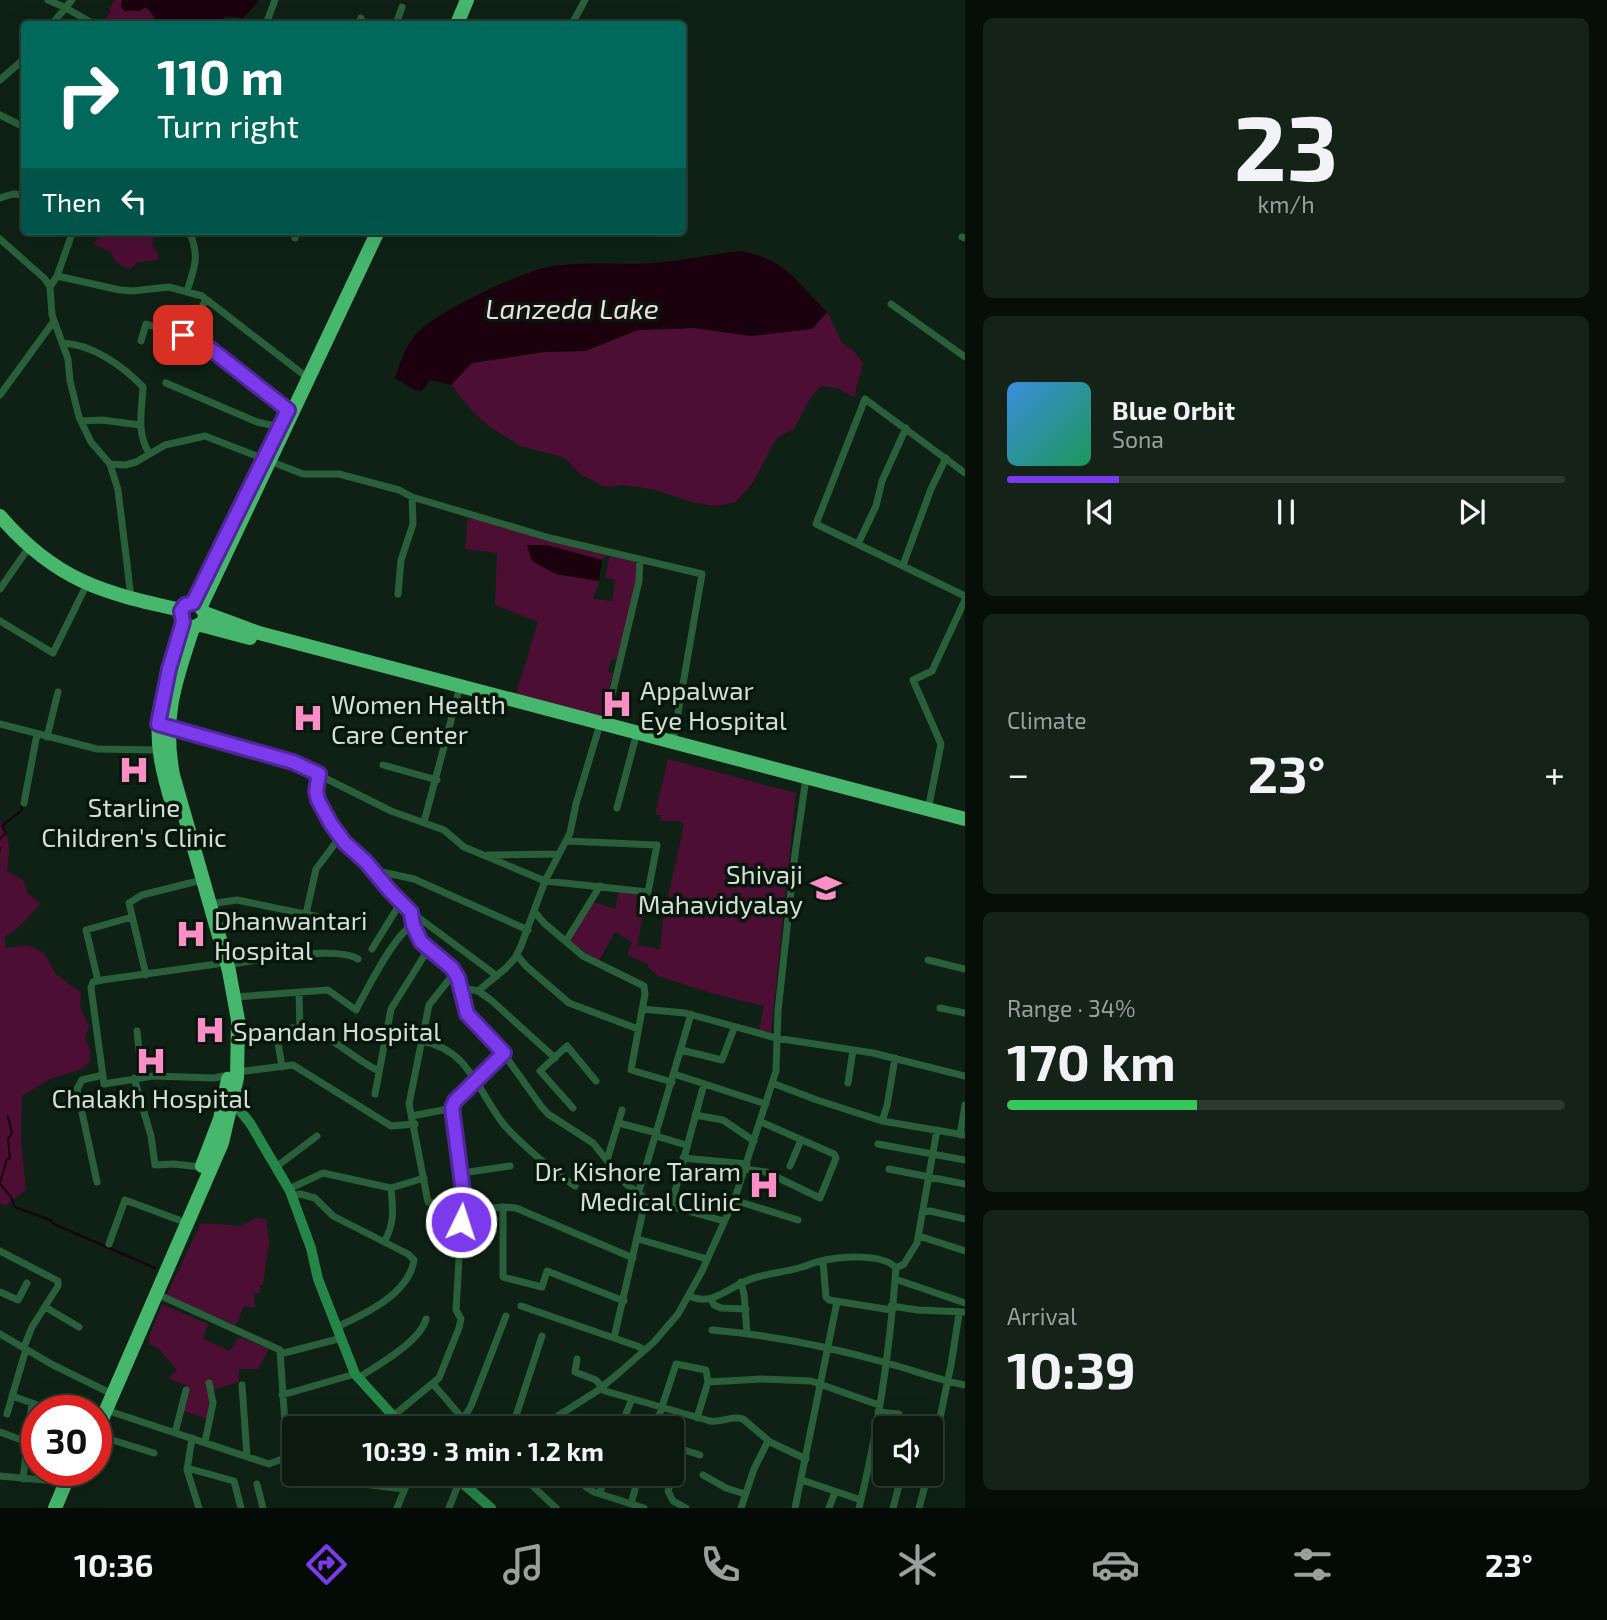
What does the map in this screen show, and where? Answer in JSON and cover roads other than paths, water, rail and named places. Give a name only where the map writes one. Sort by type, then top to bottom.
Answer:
[{"type":"highway","points":[[458,21],[467,0]]},
{"type":"highway","points":[[466,21],[475,0]]},
{"type":"highway","points":[[267,461],[279,427],[290,412],[304,375],[368,235]]},
{"type":"highway","points":[[105,1395],[220,1119],[233,1074],[238,1033],[235,998],[194,881],[164,780],[159,750],[163,725],[192,616],[376,235]]},
{"type":"highway","points":[[0,516],[43,559],[86,588],[601,727],[635,740],[965,819]]},
{"type":"highway","points":[[0,527],[46,571],[70,586],[132,598],[458,694],[673,742],[965,828]]},
{"type":"highway","points":[[109,1395],[157,1294],[222,1143],[233,1102],[230,1026],[222,964],[210,904],[173,775],[163,725]]},
{"type":"highway","points":[[55,1508],[65,1486]]},
{"type":"highway","points":[[64,1508],[73,1486]]},
{"type":"street","points":[[48,0],[89,21]]},
{"type":"street","points":[[54,21],[72,0]]},
{"type":"street","points":[[267,21],[275,0]]},
{"type":"street","points":[[574,21],[585,0]]},
{"type":"street","points":[[397,21],[402,7]]},
{"type":"street","points":[[0,80],[21,62]]},
{"type":"street","points":[[0,115],[21,126]]},
{"type":"street","points":[[0,198],[21,195]]},
{"type":"street","points":[[50,287],[72,235]]},
{"type":"street","points":[[187,291],[197,256],[191,235]]},
{"type":"street","points":[[0,239],[45,279],[50,287],[54,321],[68,359],[70,381],[81,421],[91,443],[110,464],[118,490],[132,598]]},
{"type":"street","points":[[57,276],[120,290],[169,287],[187,291],[206,299],[304,375]]},
{"type":"street","points":[[187,336],[206,299]]},
{"type":"street","points":[[891,304],[965,357]]},
{"type":"street","points":[[0,396],[54,321]]},
{"type":"street","points":[[141,341],[146,324],[194,338],[290,412]]},
{"type":"street","points":[[62,343],[74,343],[95,352],[143,387],[140,425],[149,453]]},
{"type":"street","points":[[166,383],[257,422],[279,427]]},
{"type":"street","points":[[928,810],[941,744],[912,680],[932,671],[965,598],[816,524],[865,399],[965,472]]},
{"type":"street","points":[[81,421],[102,420],[140,425]]},
{"type":"street","points":[[858,544],[876,506],[882,481],[906,428]]},
{"type":"street","points":[[110,464],[125,465],[136,462],[165,445],[205,436],[303,474],[339,474],[399,490],[412,497],[550,538],[702,574],[673,742]]},
{"type":"street","points":[[902,565],[946,458]]},
{"type":"street","points":[[398,594],[401,560],[413,524],[412,497]]},
{"type":"street","points":[[0,589],[25,553]]},
{"type":"street","points":[[478,991],[517,955],[545,881],[566,842],[601,727],[639,581],[640,559]]},
{"type":"street","points":[[0,621],[53,653],[86,588]]},
{"type":"street","points":[[47,737],[58,692]]},
{"type":"street","points":[[424,822],[458,694]]},
{"type":"street","points":[[0,724],[97,750],[159,750]]},
{"type":"street","points":[[163,725],[293,762],[391,811],[444,830],[464,847],[545,881],[648,892],[657,845],[566,842]]},
{"type":"street","points":[[24,803],[37,734]]},
{"type":"street","points":[[617,808],[635,740]]},
{"type":"street","points":[[383,765],[437,780]]},
{"type":"street","points":[[319,774],[316,791],[318,800],[340,837],[411,912],[497,976]]},
{"type":"street","points":[[557,1416],[603,1386],[644,1350],[678,1314],[690,1296],[734,1199],[776,1071],[776,1038],[805,781]]},
{"type":"street","points":[[306,914],[316,869],[340,837]]},
{"type":"street","points":[[484,855],[558,855]]},
{"type":"street","points":[[373,870],[414,879],[528,930]]},
{"type":"street","points":[[146,975],[129,903],[142,895],[194,881]]},
{"type":"street","points":[[566,941],[600,886]]},
{"type":"street","points":[[210,904],[237,900],[339,921]]},
{"type":"street","points":[[372,949],[401,902]]},
{"type":"street","points":[[534,911],[544,923],[596,963],[644,986],[631,1070],[704,1084],[766,1104]]},
{"type":"street","points":[[411,912],[413,925],[421,942],[455,972],[463,988],[467,1014],[504,1053],[548,1114],[593,1143],[626,1184],[642,1196],[724,1221]]},
{"type":"street","points":[[98,981],[86,930],[132,917]]},
{"type":"street","points":[[235,998],[328,990],[356,1010],[370,982],[407,927],[413,925]]},
{"type":"street","points":[[375,1094],[391,1009],[429,948]]},
{"type":"street","points":[[358,959],[343,954],[307,954],[93,982],[91,988],[104,1084],[138,1078],[214,1078],[293,1065],[391,1126],[452,1108]]},
{"type":"street","points":[[517,955],[569,1003],[639,1029]]},
{"type":"street","points":[[928,960],[965,969]]},
{"type":"street","points":[[455,972],[429,1006],[409,1104],[426,1195],[432,1204],[462,1201]]},
{"type":"street","points":[[463,988],[478,991],[491,1000],[555,1058]]},
{"type":"street","points":[[299,993],[300,1028]]},
{"type":"street","points":[[940,1008],[965,1013]]},
{"type":"street","points":[[642,1009],[691,1014],[776,1038],[895,1058],[965,1076]]},
{"type":"street","points":[[614,1338],[638,1239],[642,1196],[656,1134],[691,1014]]},
{"type":"street","points":[[238,1033],[300,1028],[315,1031],[379,1071]]},
{"type":"street","points":[[681,1050],[722,1060],[734,1028]]},
{"type":"street","points":[[138,1031],[138,1078],[155,1165],[189,1164],[201,1167]]},
{"type":"street","points":[[276,1031],[282,1067]]},
{"type":"street","points":[[421,1041],[440,1044],[452,1054],[477,1081],[505,1125],[554,1171],[575,1185]]},
{"type":"street","points":[[573,1108],[540,1071],[567,1046],[596,1081]]},
{"type":"street","points":[[848,1083],[853,1050]]},
{"type":"street","points":[[233,1102],[250,1123],[290,1193],[311,1248],[317,1279],[357,1376],[393,1416],[433,1384],[445,1368],[459,1328],[461,1319],[456,1310],[462,1172],[452,1108],[455,1101],[504,1053]]},
{"type":"street","points":[[882,1121],[895,1058]]},
{"type":"street","points":[[96,1182],[77,1089],[82,1080],[103,1074]]},
{"type":"street","points":[[772,1083],[882,1121],[962,1135],[965,1105]]},
{"type":"street","points":[[671,1206],[704,1084]]},
{"type":"street","points":[[607,1160],[622,1110]]},
{"type":"street","points":[[695,1115],[723,1121],[754,1141]]},
{"type":"street","points":[[683,1158],[766,1172],[820,1198],[836,1158],[834,1154],[761,1122]]},
{"type":"street","points":[[619,1123],[686,1145]]},
{"type":"street","points":[[895,1268],[904,1264],[912,1254],[919,1236],[937,1130]]},
{"type":"street","points":[[276,1167],[317,1136]]},
{"type":"street","points":[[790,1166],[801,1140]]},
{"type":"street","points":[[878,1144],[965,1160]]},
{"type":"street","points":[[462,1172],[510,1166]]},
{"type":"street","points":[[889,1168],[965,1184]]},
{"type":"street","points":[[290,1193],[323,1173],[391,1188],[424,1178]]},
{"type":"street","points":[[384,1242],[393,1220],[391,1188]]},
{"type":"street","points":[[281,1354],[339,1333],[382,1303],[401,1286],[413,1267],[414,1259],[333,1216],[315,1198],[290,1193]]},
{"type":"street","points":[[734,1199],[798,1220]]},
{"type":"street","points":[[109,1244],[125,1200],[179,1220]]},
{"type":"street","points":[[503,1207],[503,1277],[542,1287],[547,1271],[624,1301]]},
{"type":"street","points":[[461,1211],[516,1208],[633,1258]]},
{"type":"street","points":[[923,1212],[930,1211],[965,1219]]},
{"type":"street","points":[[919,1236],[965,1251]]},
{"type":"street","points":[[638,1239],[708,1259]]},
{"type":"street","points":[[0,1251],[58,1281],[58,1286],[25,1348],[7,1414]]},
{"type":"street","points":[[690,1296],[697,1300],[711,1299],[741,1282],[823,1261],[855,1257],[883,1261],[895,1268],[870,1465],[860,1504],[802,1480]]},
{"type":"street","points":[[823,1261],[826,1297],[837,1302],[962,1313],[961,1331],[941,1416]]},
{"type":"street","points":[[895,1279],[965,1303]]},
{"type":"street","points":[[741,1282],[747,1333]]},
{"type":"street","points":[[0,1292],[18,1300],[27,1283]]},
{"type":"street","points":[[157,1294],[280,1350],[284,1416]]},
{"type":"street","points":[[711,1299],[714,1305],[721,1308],[746,1309]]},
{"type":"street","points":[[795,1508],[837,1302]]},
{"type":"street","points":[[521,1306],[644,1350]]},
{"type":"street","points":[[45,1307],[79,1327]]},
{"type":"street","points":[[465,1416],[476,1394],[506,1316]]},
{"type":"street","points":[[282,1395],[357,1376],[378,1366],[423,1329],[426,1319]]},
{"type":"street","points":[[712,1330],[747,1333],[828,1349],[965,1385]]},
{"type":"street","points":[[0,1334],[53,1365],[106,1391]]},
{"type":"street","points":[[516,1416],[542,1336]]},
{"type":"street","points":[[577,1359],[575,1372],[596,1380],[605,1391],[718,1423],[737,1416],[768,1441],[806,1459]]},
{"type":"street","points":[[660,1416],[676,1364],[706,1370],[708,1382],[697,1418]]},
{"type":"street","points":[[708,1382],[774,1379],[811,1381],[899,1416]]},
{"type":"street","points":[[205,1442],[213,1403],[209,1383]]},
{"type":"street","points":[[433,1384],[460,1416]]},
{"type":"street","points":[[242,1385],[247,1457]]},
{"type":"street","points":[[175,1433],[186,1390]]},
{"type":"street","points":[[12,1396],[21,1399]]},
{"type":"street","points":[[625,1416],[632,1399]]},
{"type":"street","points":[[112,1414],[269,1464],[282,1459]]},
{"type":"street","points":[[0,1432],[21,1440]]},
{"type":"street","points":[[192,1438],[187,1468],[199,1508]]},
{"type":"street","points":[[112,1439],[154,1453]]},
{"type":"street","points":[[741,1508],[768,1441]]},
{"type":"street","points":[[684,1450],[700,1455]]},
{"type":"street","points":[[187,1468],[234,1481],[241,1508]]},
{"type":"street","points":[[703,1475],[726,1488],[745,1494]]},
{"type":"street","points":[[0,1476],[21,1479]]},
{"type":"street","points":[[257,1484],[263,1508]]},
{"type":"street","points":[[397,1508],[404,1486]]},
{"type":"street","points":[[449,1508],[457,1486]]},
{"type":"street","points":[[470,1486],[491,1508]]},
{"type":"street","points":[[532,1486],[555,1508]]},
{"type":"street","points":[[600,1493],[602,1486]]},
{"type":"street","points":[[631,1504],[636,1486]]},
{"type":"street","points":[[669,1486],[672,1505],[686,1508]]},
{"type":"street","points":[[893,1508],[899,1486]]},
{"type":"street","points":[[919,1508],[925,1486]]},
{"type":"street","points":[[586,1487],[644,1508]]},
{"type":"street","points":[[829,1508],[835,1492]]},
{"type":"water","points":[[122,0],[258,2],[243,18],[226,16],[221,21],[156,21],[146,7],[139,11],[125,11],[121,7]]},
{"type":"water","name":"Lanzeda Lake","points":[[740,251],[780,266],[827,312],[812,329],[751,336],[694,328],[638,330],[585,351],[544,352],[472,363],[451,385],[430,380],[422,391],[414,390],[395,378],[409,344],[426,325],[481,293],[522,275],[553,266],[666,262]]},
{"type":"water","points":[[527,545],[546,545],[602,560],[599,581],[556,574],[532,561]]},
{"type":"waterway","points":[[0,839],[6,833],[2,826],[22,810],[21,805]]},
{"type":"waterway","points":[[0,1183],[7,1159],[10,1159],[8,1139],[12,1133],[8,1117]]},
{"type":"waterway","points":[[0,1184],[11,1197],[15,1207],[155,1268]]},
{"type":"place","name":"Appalwar Eye Hospital","points":[[617,704]]},
{"type":"place","name":"Women Health Care Center","points":[[308,718]]},
{"type":"place","name":"Starline Children's Clinic","points":[[134,770]]},
{"type":"place","name":"Shivaji Mahavidyalay","points":[[826,888]]},
{"type":"place","name":"Dhanwantari Hospital","points":[[191,934]]},
{"type":"place","name":"Spandan Hospital","points":[[210,1030]]},
{"type":"place","name":"Chalakh Hospital","points":[[151,1061]]},
{"type":"place","name":"Dr. Kishore Taram Medical Clinic","points":[[764,1185]]}]
